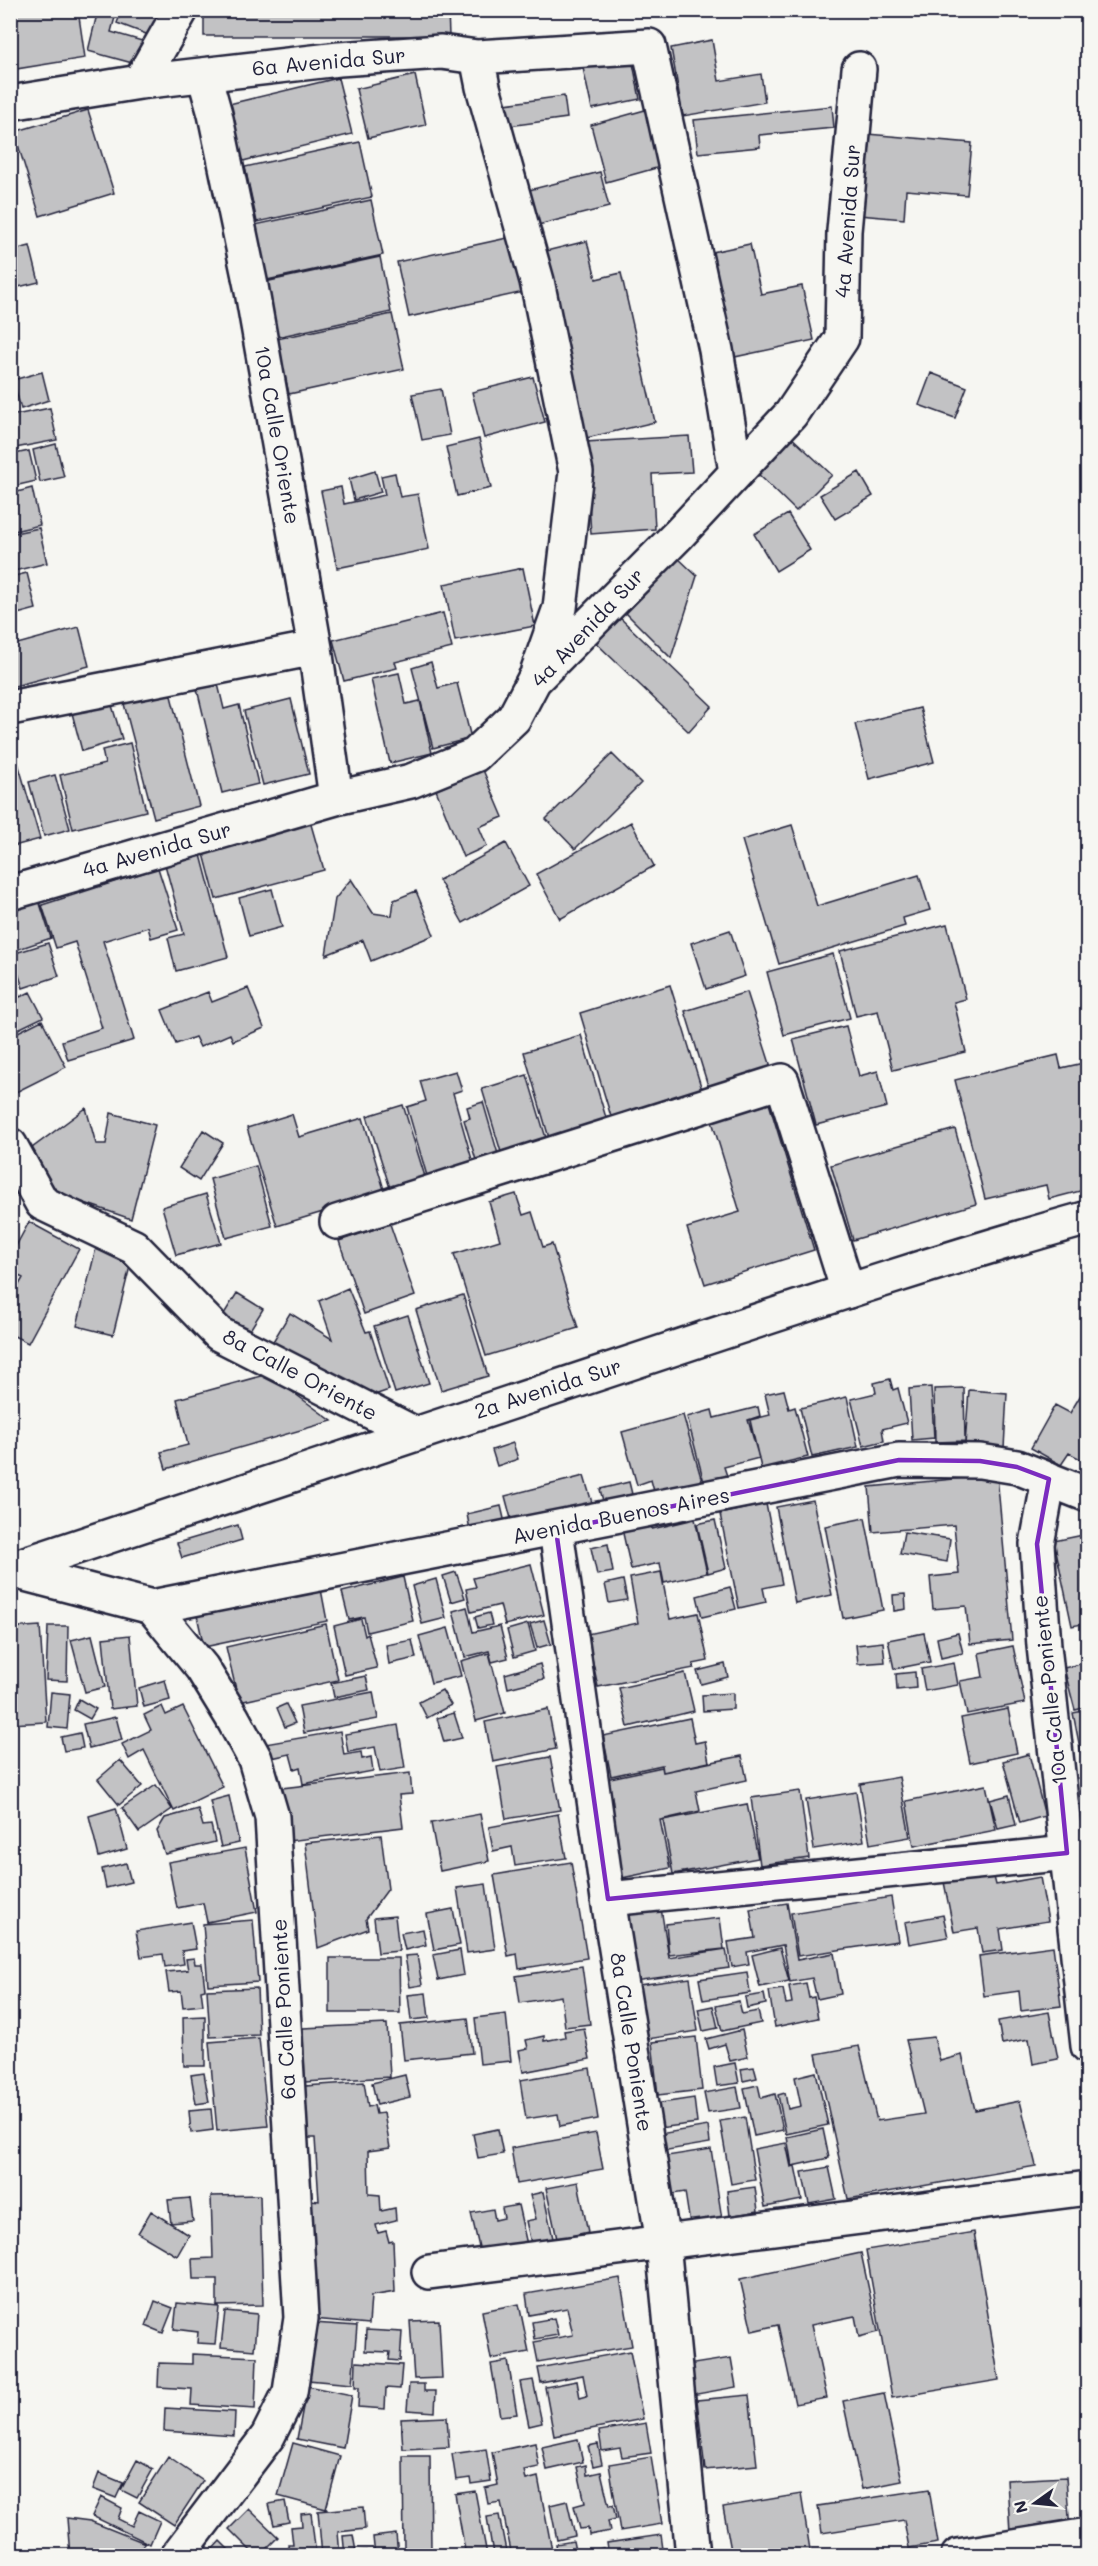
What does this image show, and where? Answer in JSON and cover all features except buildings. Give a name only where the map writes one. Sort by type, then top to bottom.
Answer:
[{"type":"street","points":[[140,82],[181,10]]},
{"type":"street","name":"6a Avenida Sur","points":[[10,103],[140,82],[339,59],[441,52],[477,57],[649,46],[716,350],[736,472]]},
{"type":"street","points":[[477,57],[483,87],[537,281],[576,472],[560,608],[534,680]]},
{"type":"street","name":"4a Avenida Sur","points":[[10,893],[336,798],[411,782],[475,755],[514,718],[534,680],[790,414],[842,338],[844,231],[859,69]]},
{"type":"street","name":"10a Calle Oriente","points":[[204,75],[215,114],[251,286],[315,648],[336,798]]},
{"type":"street","points":[[10,708],[315,648]]},
{"type":"street","points":[[337,1222],[782,1081],[848,1291]]},
{"type":"street","name":"8a Calle Oriente","points":[[10,1145],[42,1203],[134,1247],[219,1334],[412,1433]]},
{"type":"street","name":"2a Avenida Sur","points":[[10,1569],[412,1433],[848,1291],[996,1244],[1088,1218]]},
{"type":"street","name":"Avenida Buenos Aires","points":[[152,1607],[556,1530],[899,1460],[980,1461],[1017,1467],[1088,1495]]},
{"type":"street","name":"10a Calle Poniente","points":[[1049,1479],[1037,1544],[1044,1646],[1088,2046]]},
{"type":"street","name":"8a Calle Poniente","points":[[556,1530],[608,1899],[663,2243],[693,2556]]},
{"type":"street","points":[[10,1569],[152,1607]]},
{"type":"street","name":"6a Calle Poniente","points":[[152,1607],[202,1668],[232,1717],[255,1759],[273,1817],[301,2318],[290,2392],[268,2436],[177,2556]]},
{"type":"street","points":[[608,1899],[1067,1853]]},
{"type":"street","points":[[429,2272],[1088,2188]]},
{"type":"street","points":[[958,2556],[1088,2535]]},
{"type":"highlighted area","points":[[899,1460],[980,1461],[1017,1467],[1049,1479],[1037,1544],[1067,1853],[608,1899],[556,1530]]}]
